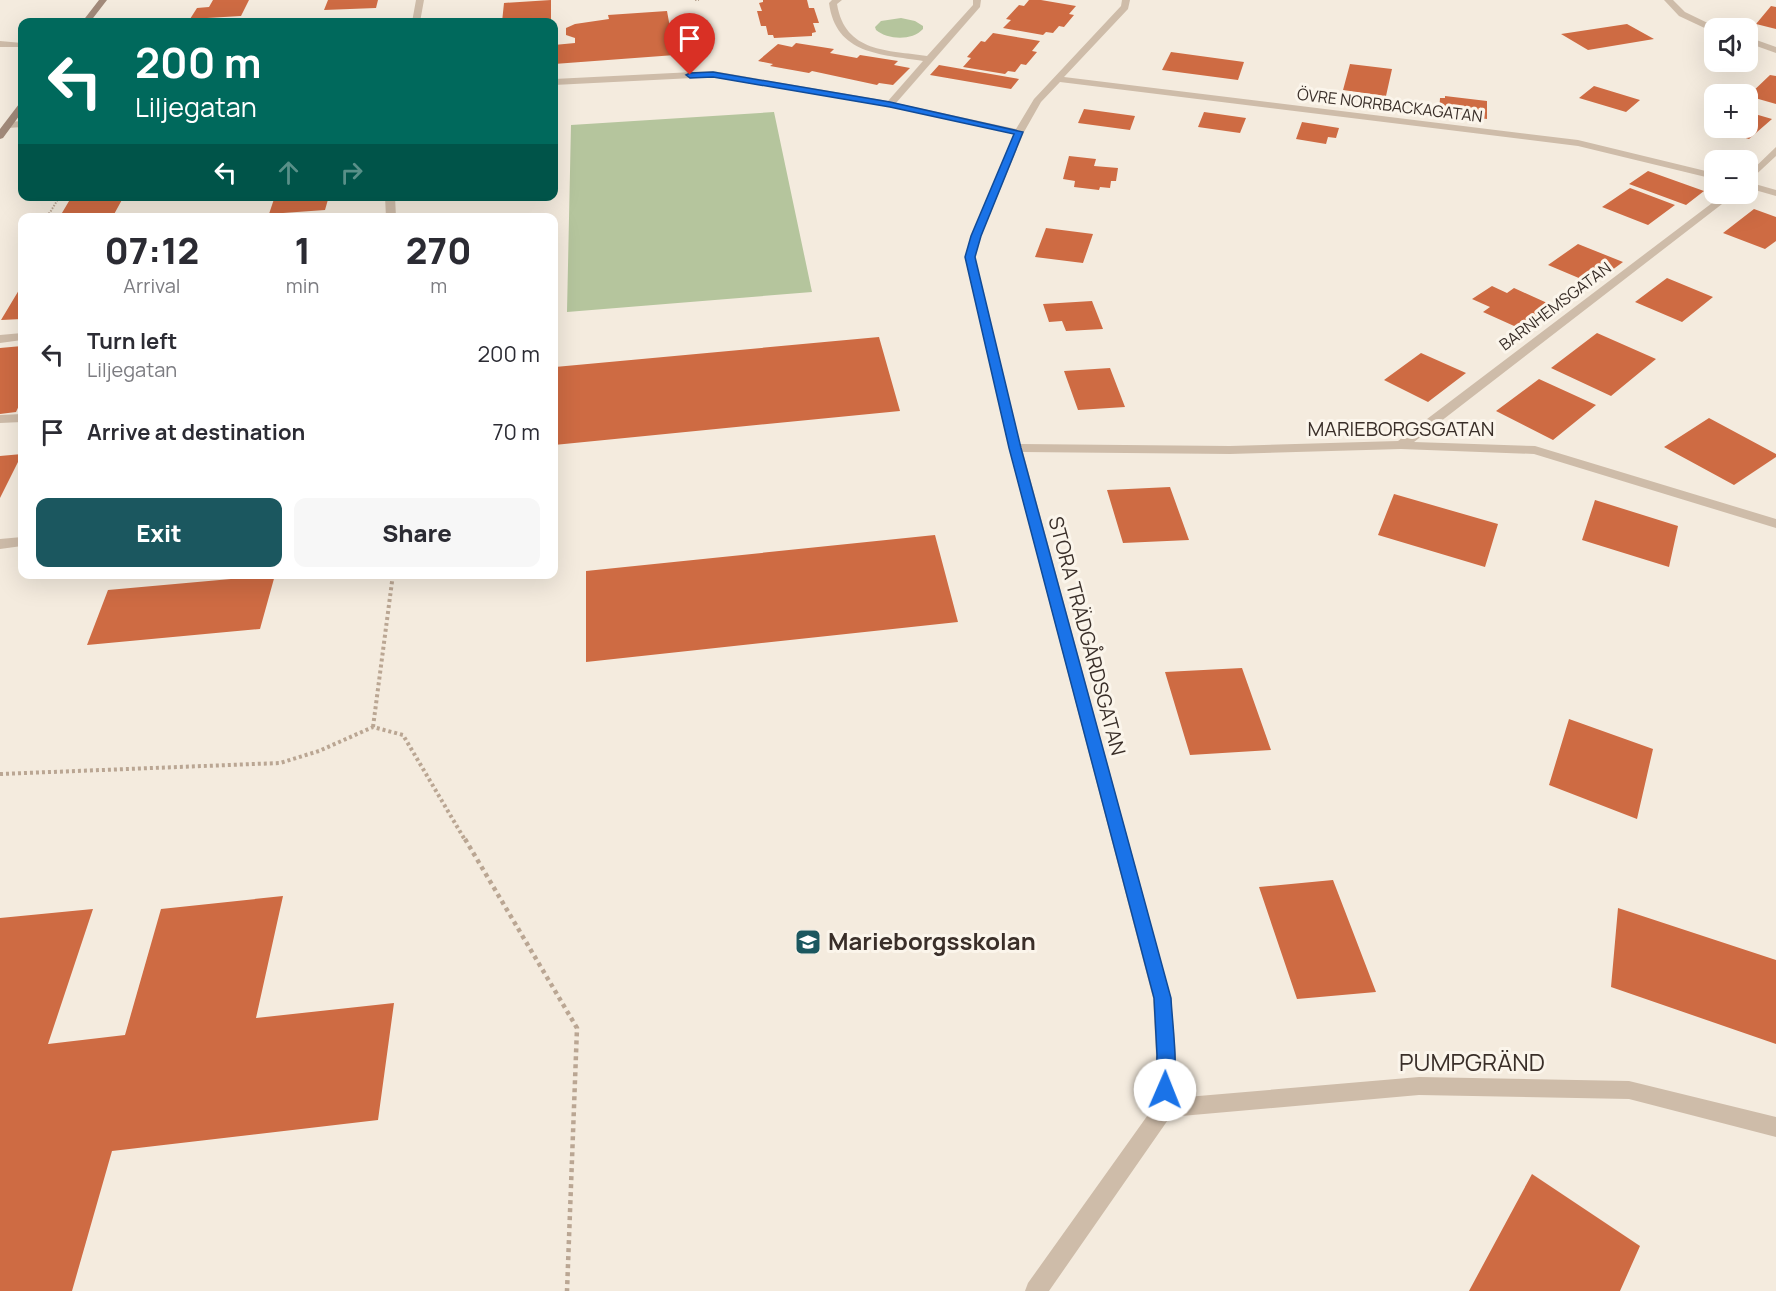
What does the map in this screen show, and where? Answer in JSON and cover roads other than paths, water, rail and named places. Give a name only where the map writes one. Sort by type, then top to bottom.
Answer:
[{"type":"street","points":[[89,18],[103,0]]},
{"type":"street","points":[[417,18],[420,0]]},
{"type":"street","points":[[838,0],[833,3],[835,14],[847,37],[865,47],[928,59]]},
{"type":"street","points":[[890,104],[977,5],[977,0]]},
{"type":"street","name":"STORA TRÄDGÅRDSGATAN","points":[[1126,0],[1125,7],[1037,101],[1019,132],[976,236],[970,257],[1015,448],[1162,998],[1166,1055],[1165,1108]]},
{"type":"street","points":[[1668,0],[1683,14],[1704,24]]},
{"type":"street","points":[[0,44],[18,45]]},
{"type":"street","points":[[1758,44],[1776,50]]},
{"type":"street","points":[[558,82],[713,74],[890,104],[1019,132]]},
{"type":"street","name":"ÖVRE NORRBACKAGATAN","points":[[1059,79],[1578,143],[1704,174]]},
{"type":"street","points":[[0,136],[18,111]]},
{"type":"street","points":[[8,125],[18,124]]},
{"type":"street","points":[[1758,169],[1776,150]]},
{"type":"street","points":[[1758,187],[1776,193]]},
{"type":"street","name":"BARNHEMSGATAN","points":[[1401,445],[1717,204]]},
{"type":"street","points":[[0,339],[18,337]]},
{"type":"street","points":[[0,419],[18,418]]},
{"type":"street","name":"MARIEBORGSGATAN","points":[[1015,448],[1230,450],[1401,445],[1534,450],[1776,524]]},
{"type":"street","points":[[0,544],[18,542]]},
{"type":"street","name":"PUMPGRÄND","points":[[1165,1108],[1419,1086],[1629,1090],[1776,1127]]},
{"type":"street","points":[[1036,1291],[1165,1108]]},
{"type":"place","name":"Marieborgsskolan","points":[[808,942]]}]
